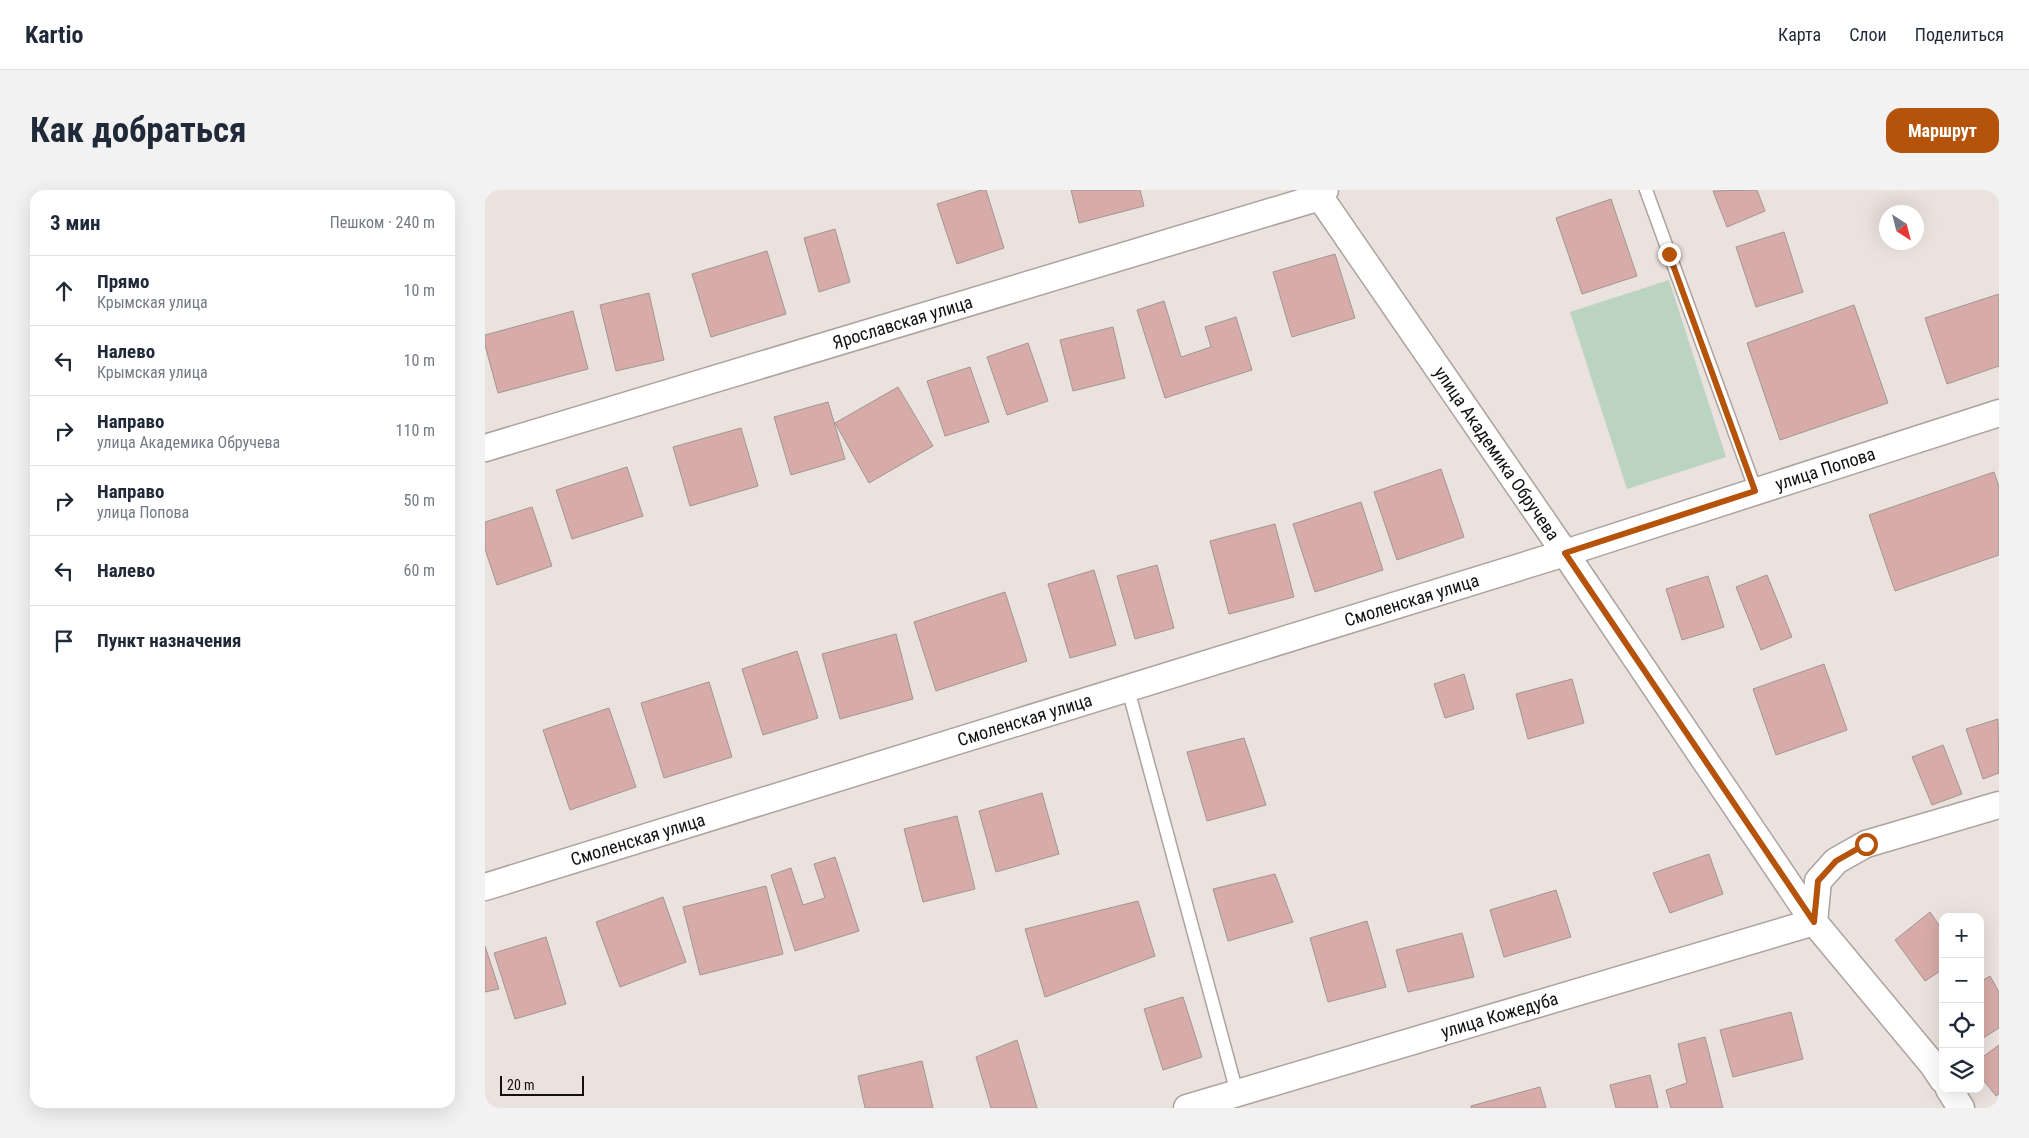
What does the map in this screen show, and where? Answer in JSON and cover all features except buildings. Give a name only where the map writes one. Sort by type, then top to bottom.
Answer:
[{"type":"street","name":"Ярославская улица","points":[[485,448],[1323,194]]},
{"type":"street","name":"улица Академика Обручева","points":[[1323,194],[1814,922],[1939,1074]]},
{"type":"street","name":"улица Попова","points":[[1565,553],[1999,413]]},
{"type":"street","name":"Смоленская улица","points":[[485,887],[1565,553]]},
{"type":"street","points":[[1814,922],[1818,881],[1836,861],[1866,844],[1999,804]]},
{"type":"street","name":"улица Кожедуба","points":[[1187,1108],[1814,922]]},
{"type":"street","points":[[1952,1093],[1961,1108]]},
{"type":"lane","points":[[1646,190],[1755,491]]},
{"type":"lane","points":[[1128,688],[1237,1093]]},
{"type":"green space","points":[[1669,280],[1726,457],[1627,489],[1570,312]]},
{"type":"route","points":[[1669,254],[1755,491],[1565,553],[1814,922],[1818,881],[1836,861],[1866,844]]}]
